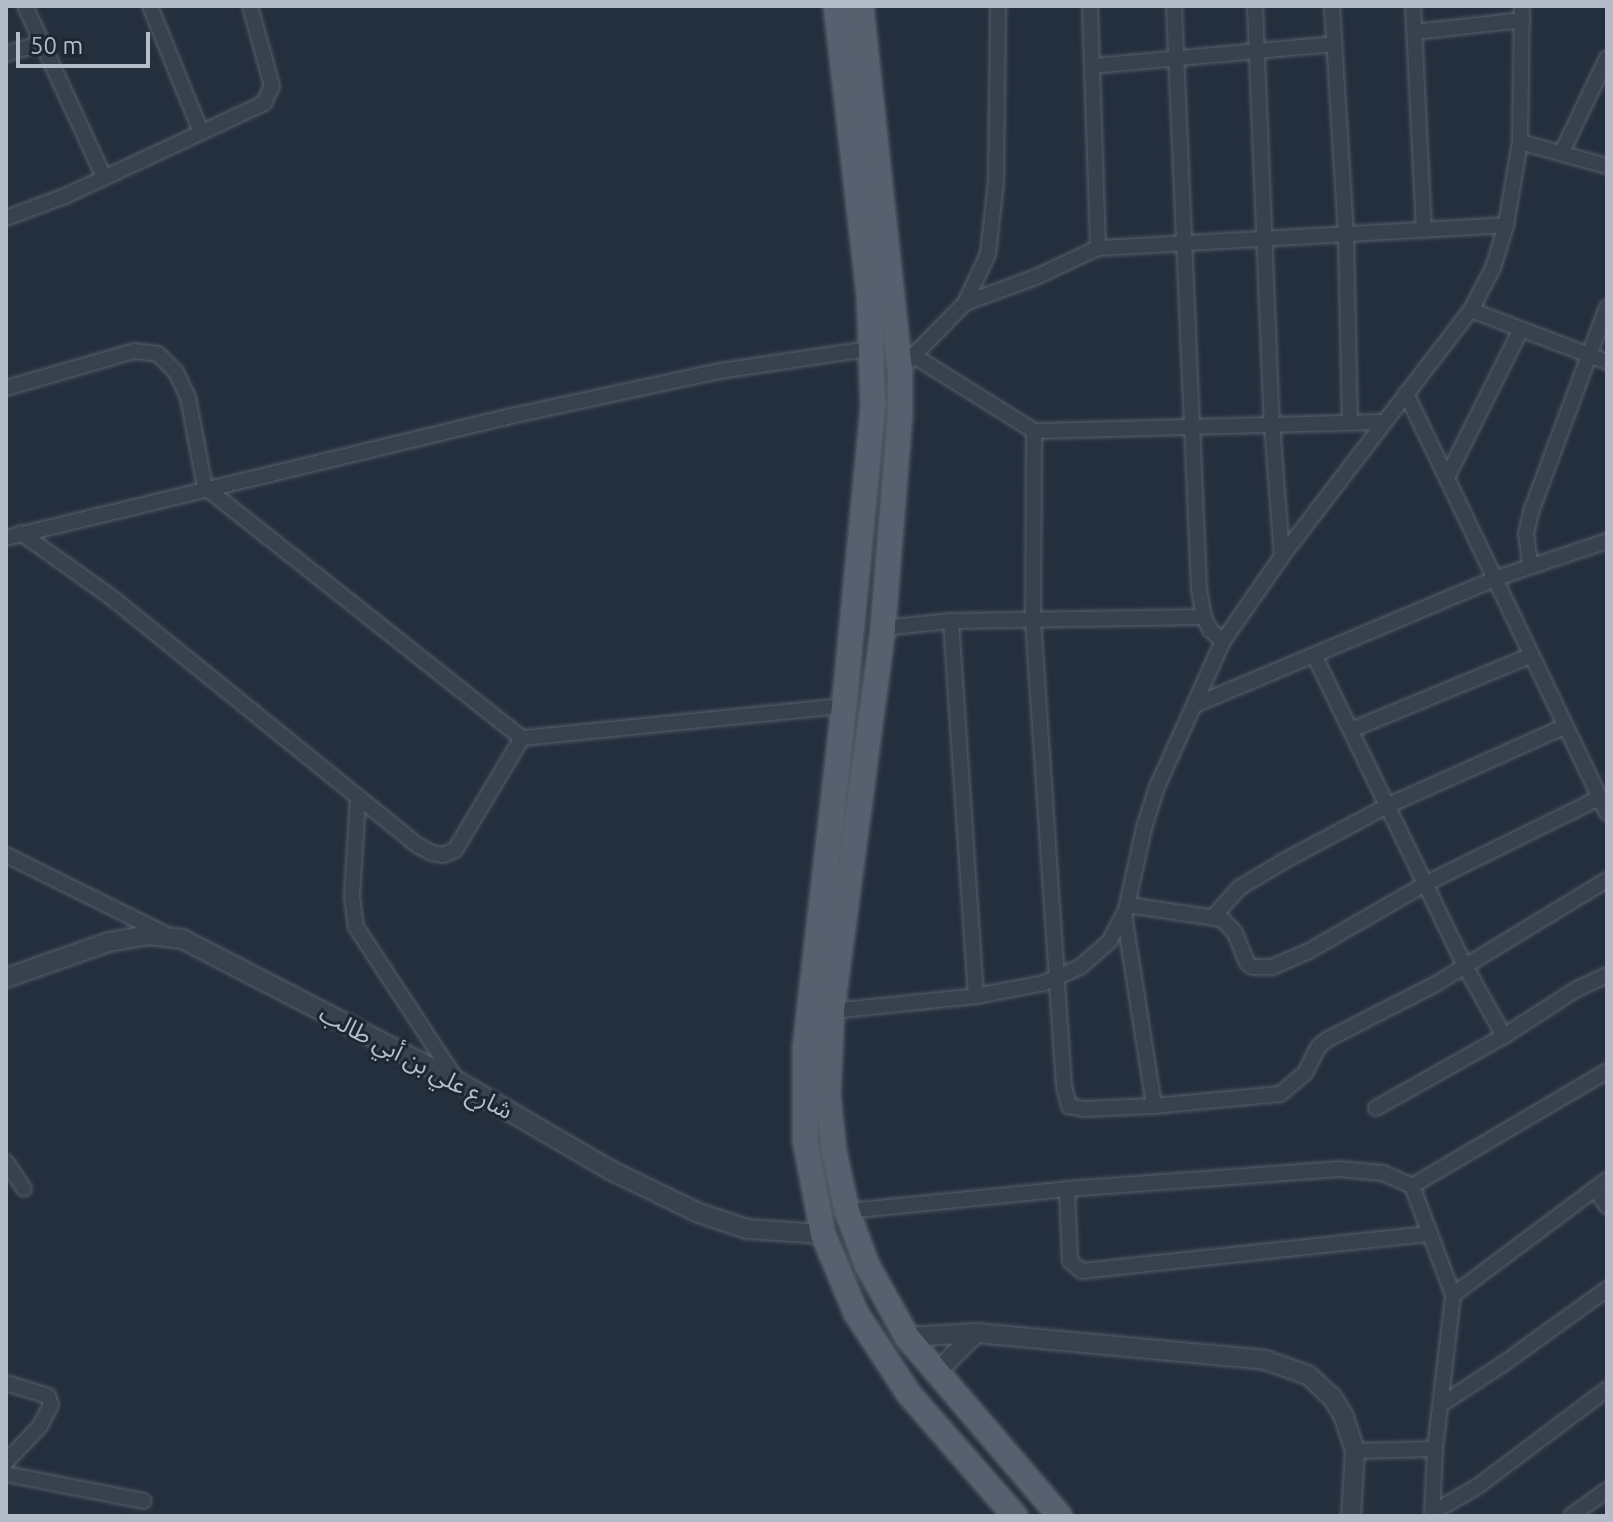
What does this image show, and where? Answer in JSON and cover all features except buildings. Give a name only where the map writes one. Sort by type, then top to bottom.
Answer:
[{"type":"main road","points":[[836,6],[873,348],[873,407],[844,706],[804,1063],[805,1140],[823,1234],[856,1313],[884,1360],[1015,1516]]},
{"type":"main road","points":[[861,6],[907,362],[883,628],[832,1011],[828,1095],[834,1151],[847,1211],[867,1265],[907,1337],[1060,1516]]},
{"type":"street","points":[[25,6],[103,175]]},
{"type":"street","points":[[150,6],[200,130]]},
{"type":"street","points":[[6,218],[65,196],[200,130],[257,107],[268,97],[272,86],[250,6]]},
{"type":"street","points":[[998,6],[993,219],[981,274],[965,303],[907,362],[1034,431],[1383,422]]},
{"type":"street","points":[[1090,6],[1098,248]]},
{"type":"street","points":[[1174,6],[1199,589],[1204,617],[1210,630],[1223,641]]},
{"type":"street","points":[[1255,6],[1272,424],[1282,556]]},
{"type":"street","points":[[1332,6],[1346,235],[1350,422]]},
{"type":"street","points":[[1413,6],[1424,230]]},
{"type":"street","points":[[832,1011],[976,996],[1059,979],[1096,955],[1109,942],[1126,910],[1144,828],[1157,787],[1223,641],[1282,556],[1471,310],[1493,268],[1506,225],[1520,142],[1522,13],[1415,32]]},
{"type":"street","points":[[6,54],[42,43]]},
{"type":"street","points":[[1093,66],[1175,61],[1333,44]]},
{"type":"street","points":[[1562,152],[1607,58]]},
{"type":"street","points":[[1520,142],[1607,166]]},
{"type":"street","points":[[965,303],[1036,277],[1098,248],[1506,225]]},
{"type":"street","points":[[1530,565],[1526,534],[1529,518],[1607,307]]},
{"type":"street","points":[[1471,310],[1607,362]]},
{"type":"street","points":[[1447,477],[1521,329]]},
{"type":"street","points":[[6,538],[205,487],[720,371],[873,348]]},
{"type":"street","points":[[6,388],[134,351],[147,350],[158,354],[176,372],[188,398],[205,487],[522,738],[844,706]]},
{"type":"street","points":[[1406,393],[1563,727],[1607,813]]},
{"type":"street","points":[[1034,431],[1033,620],[1064,1086],[1069,1106],[1073,1109],[1154,1106],[1280,1094],[1305,1073],[1319,1046],[1328,1039],[1411,998],[1607,880]]},
{"type":"street","points":[[21,533],[111,597],[358,798],[432,853],[450,854],[522,738]]},
{"type":"street","points":[[1197,704],[1315,657],[1494,579],[1607,541]]},
{"type":"street","points":[[883,628],[951,621],[1204,617]]},
{"type":"street","points":[[951,621],[976,996]]},
{"type":"street","points":[[1351,730],[1530,656]]},
{"type":"street","points":[[1315,657],[1465,966],[1504,1036]]},
{"type":"street","points":[[1213,917],[1239,888],[1389,805],[1563,727]]},
{"type":"street","points":[[358,798],[352,896],[356,927],[459,1082]]},
{"type":"street","points":[[1126,910],[1213,917],[1229,925],[1247,963],[1253,967],[1272,967],[1309,951],[1427,883],[1599,798]]},
{"type":"street","points":[[6,855],[166,935]]},
{"type":"street","points":[[1126,910],[1154,1106]]},
{"type":"street","name":"شارع علي بن أبي طالب","points":[[6,978],[109,942],[166,935],[182,939],[459,1082],[610,1170],[708,1217],[747,1229],[823,1234]]},
{"type":"street","points":[[1376,1108],[1504,1036],[1575,990],[1607,975]]},
{"type":"street","points":[[1412,1186],[1607,1071]]},
{"type":"street","points":[[6,1162],[24,1189]]},
{"type":"street","points":[[847,1211],[1067,1189],[1337,1169],[1383,1173],[1412,1186],[1453,1295],[1435,1449],[1432,1515]]},
{"type":"street","points":[[1453,1295],[1601,1185],[1607,1206]]},
{"type":"street","points":[[1067,1189],[1070,1261],[1082,1271],[1430,1234]]},
{"type":"street","points":[[1442,1404],[1607,1289]]},
{"type":"street","points":[[936,1373],[976,1333]]},
{"type":"street","points":[[907,1337],[976,1333],[1265,1360],[1308,1375],[1332,1397],[1344,1417],[1355,1451],[1351,1516]]},
{"type":"street","points":[[6,1383],[48,1396],[51,1405],[40,1426],[6,1462]]},
{"type":"street","points":[[1432,1515],[1478,1486],[1607,1389]]},
{"type":"street","points":[[1355,1451],[1435,1449]]},
{"type":"street","points":[[6,1474],[143,1501]]},
{"type":"street","points":[[1571,1516],[1607,1490]]}]
